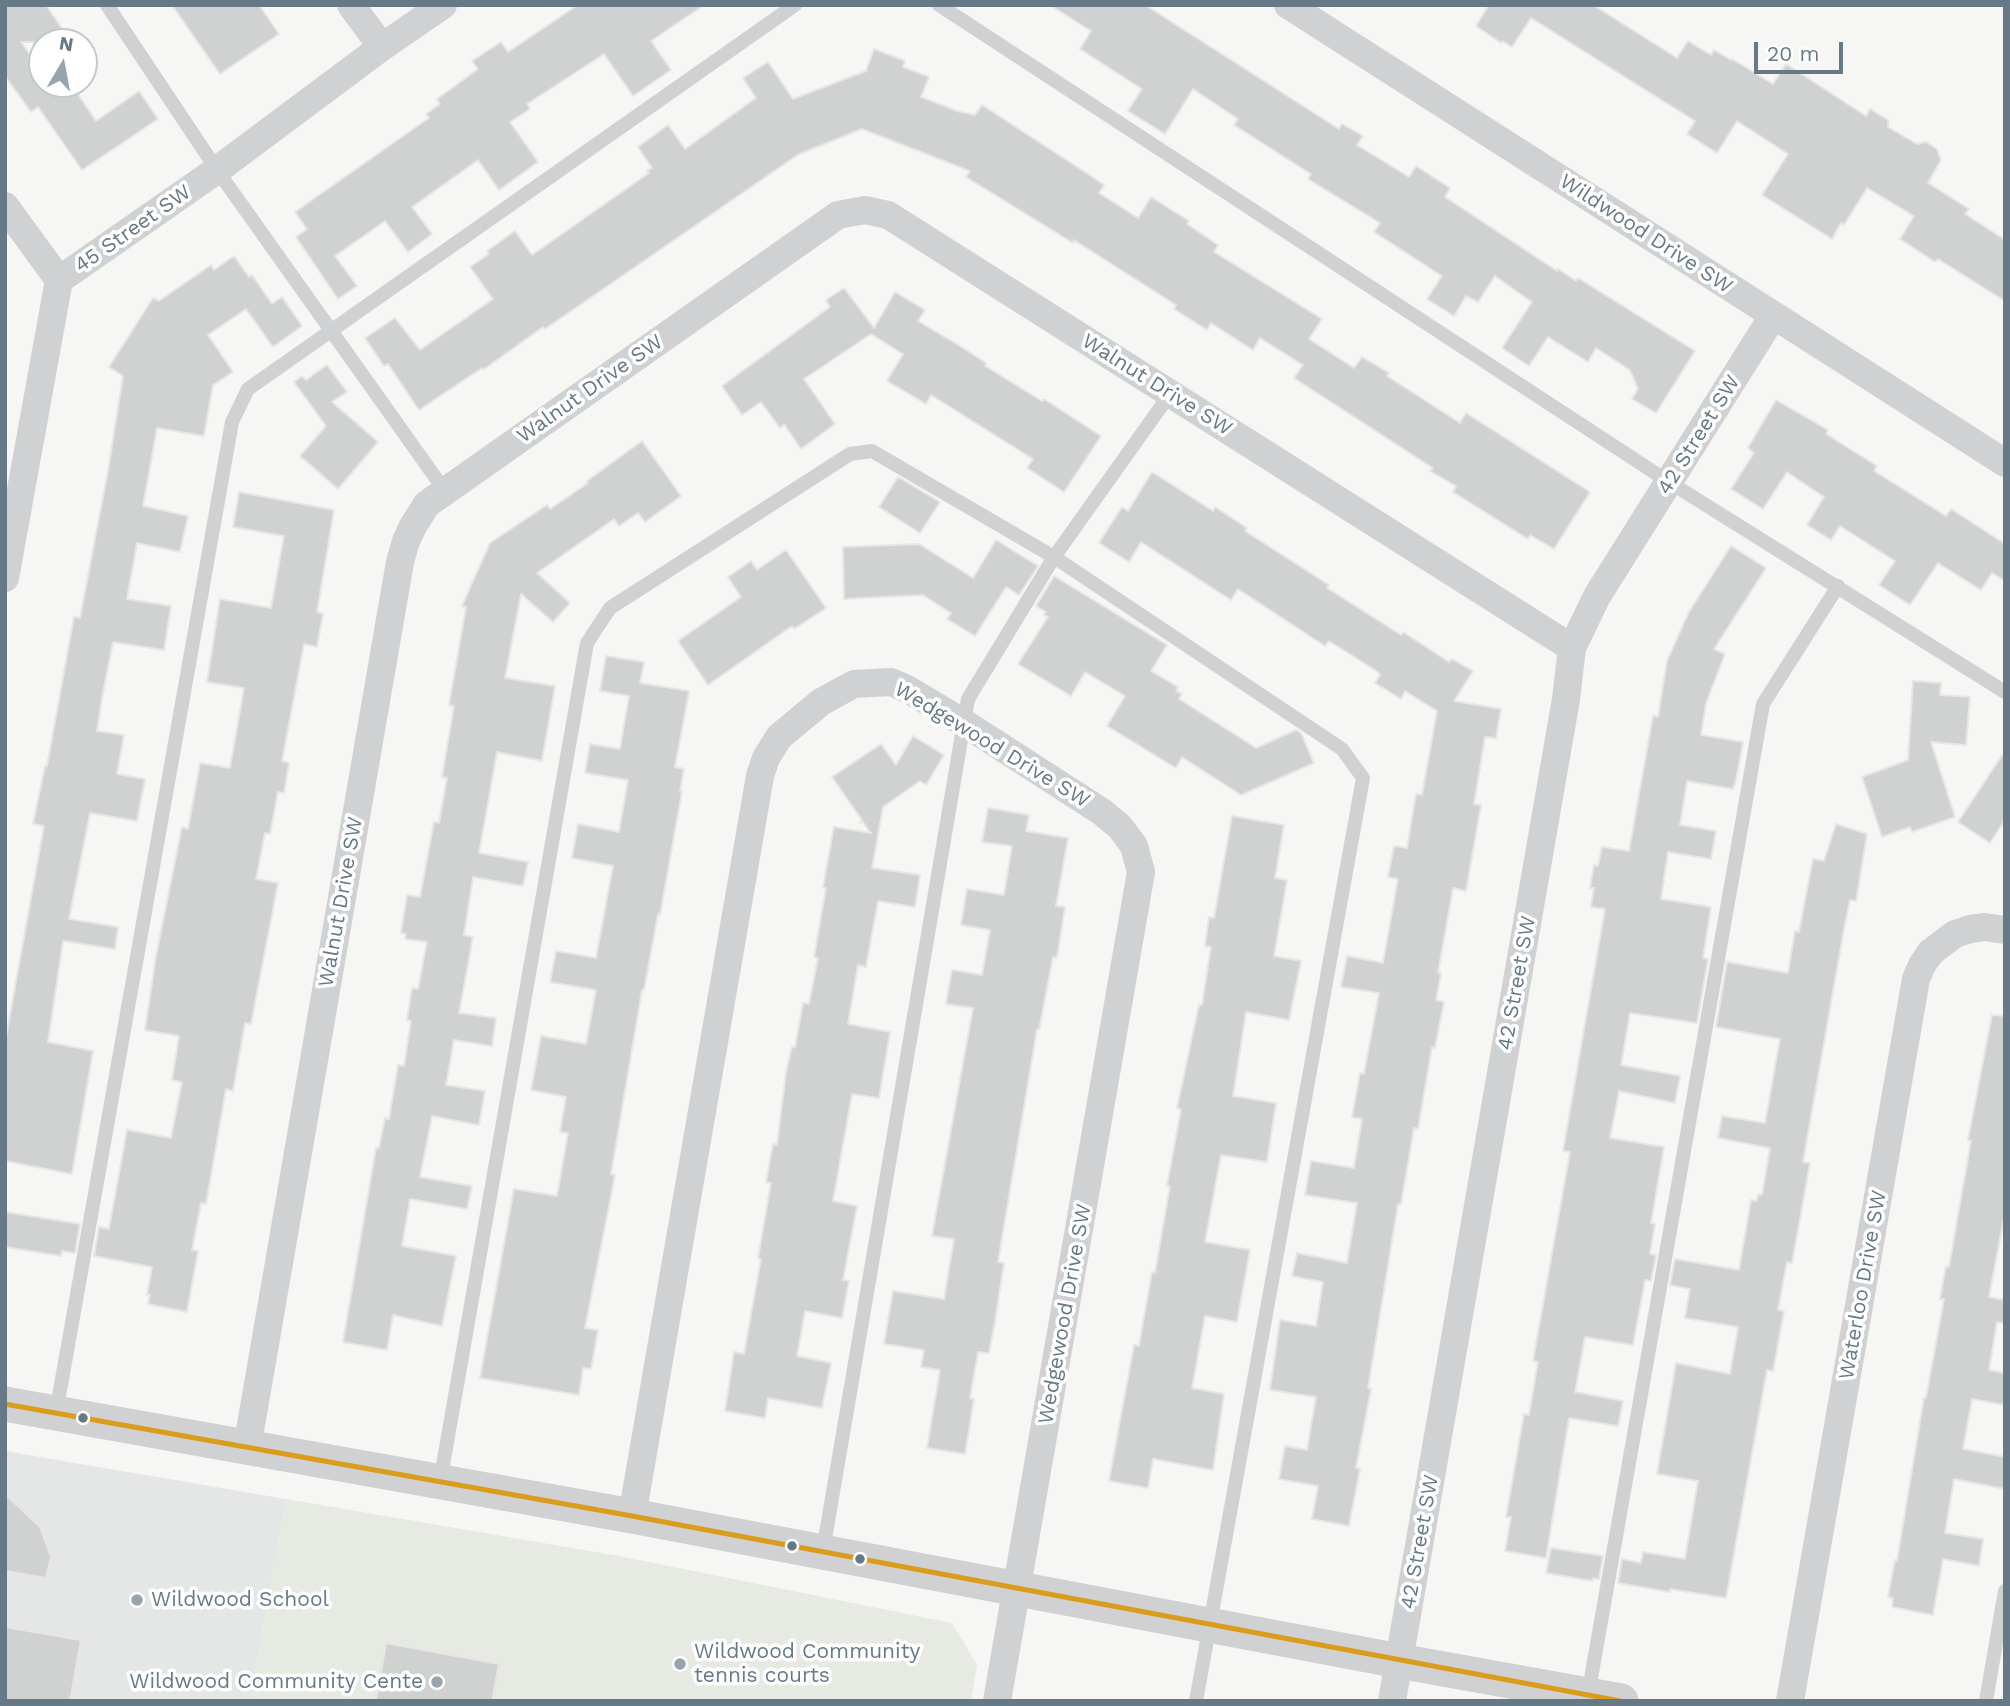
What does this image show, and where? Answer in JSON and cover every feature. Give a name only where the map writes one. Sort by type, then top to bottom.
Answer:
[{"type":"street","points":[[351,5],[382,47],[443,5]]},
{"type":"street","name":"Wildwood Drive SW","points":[[1288,5],[2005,463]]},
{"type":"street","name":"45 Street SW","points":[[5,578],[58,280],[218,170],[382,47]]},
{"type":"street","points":[[5,206],[58,280]]},
{"type":"street","name":"Walnut Drive SW","points":[[247,1448],[405,541],[427,504],[838,215],[864,210],[888,215],[912,229],[1572,648]]},
{"type":"street","name":"42 Street SW","points":[[1392,1701],[1572,648],[1597,596],[1773,316]]},
{"type":"street","name":"Wedgewood Drive SW","points":[[632,1517],[760,776],[766,758],[779,737],[821,702],[854,684],[891,682],[964,723],[1102,812],[1120,827],[1134,846],[1141,872],[997,1701]]},
{"type":"street","name":"Waterloo Drive SW","points":[[1790,1701],[1916,979],[1931,952],[1955,934],[1985,927],[2005,930]]},
{"type":"street","points":[[5,1404],[632,1517],[1599,1699]]},
{"type":"lane","points":[[107,5],[218,170],[445,491]]},
{"type":"lane","points":[[56,1414],[232,422],[248,389],[795,5]]},
{"type":"lane","points":[[939,5],[1669,482],[2005,692]]},
{"type":"lane","points":[[823,1554],[968,699],[1054,557],[1170,394]]},
{"type":"lane","points":[[439,1483],[587,643],[610,608],[850,454],[872,451],[1054,557],[1342,749],[1363,778],[1195,1701]]},
{"type":"lane","points":[[1599,1699],[1763,704],[1838,586]]},
{"type":"lane","points":[[1986,1701],[2005,1591]]},
{"type":"shaded area","name":"Wildwood School","points":[[5,1451],[286,1499],[250,1701],[5,1701]]},
{"type":"shaded area","points":[[286,1499],[619,1556],[952,1623],[977,1665],[971,1701],[250,1701]]},
{"type":"building","points":[[5,5],[46,5],[62,28],[28,28],[28,42],[21,42],[28,52],[28,98],[81,98],[96,121],[139,91],[158,119],[82,170],[38,107],[31,112],[5,76]]},
{"type":"building","points":[[172,5],[259,5],[279,34],[220,74]]},
{"type":"building","points":[[578,5],[704,5],[651,41],[671,70],[633,96],[604,54],[527,104],[530,109],[510,122],[538,162],[499,190],[478,160],[412,207],[432,234],[408,252],[385,221],[335,256],[357,286],[338,299],[296,237],[307,229],[295,212],[429,118],[426,114],[440,104],[437,99],[478,69],[472,61],[501,42],[508,52]]},
{"type":"building","points":[[1050,5],[1145,5],[1339,129],[1342,124],[1363,136],[1357,145],[1409,177],[1416,166],[1450,188],[1445,197],[1557,271],[1558,269],[1576,281],[1578,278],[1695,351],[1656,413],[1632,399],[1638,389],[1630,370],[1596,348],[1588,362],[1548,337],[1529,366],[1502,348],[1532,302],[1495,276],[1478,302],[1466,296],[1454,316],[1427,299],[1442,276],[1374,232],[1380,223],[1308,179],[1311,174],[1234,125],[1238,119],[1193,89],[1165,134],[1128,111],[1142,89],[1080,49],[1091,31]]},
{"type":"building","points":[[1489,5],[1593,5],[1677,58],[1688,41],[1711,55],[1714,50],[1732,59],[1773,84],[1786,64],[1866,116],[1870,109],[1888,120],[1888,127],[1917,144],[1926,142],[1937,149],[1941,160],[1928,183],[1969,209],[1965,214],[2005,240],[2005,301],[1900,239],[1914,216],[1867,188],[1832,239],[1762,195],[1788,154],[1737,121],[1717,153],[1687,134],[1695,121],[1531,18],[1512,47],[1502,41],[1501,43],[1476,26]]},
{"type":"building","points":[[874,49],[905,61],[903,67],[929,77],[921,97],[975,115],[982,105],[1104,185],[1099,193],[1138,218],[1151,197],[1189,221],[1187,224],[1218,245],[1214,252],[1322,319],[1309,339],[1354,368],[1362,357],[1460,423],[1466,413],[1590,492],[1554,549],[1530,535],[1528,539],[1453,492],[1456,486],[1430,471],[1433,468],[1294,378],[1303,365],[1260,338],[1253,350],[1211,323],[1207,330],[1174,309],[1176,305],[1074,240],[1073,243],[966,177],[970,171],[862,129],[799,154],[545,329],[543,327],[483,370],[482,368],[419,410],[388,364],[384,366],[365,338],[395,318],[420,350],[493,299],[470,267],[489,254],[487,251],[515,231],[532,255],[649,173],[647,171],[652,168],[638,147],[668,125],[685,149],[756,98],[743,78],[768,62],[793,99],[866,71]]},
{"type":"building","points":[[234,256],[249,277],[252,275],[272,304],[282,297],[302,326],[273,347],[246,309],[208,335],[233,372],[213,385],[204,436],[157,428],[143,506],[188,516],[180,552],[137,543],[127,599],[171,606],[164,650],[113,642],[102,698],[97,731],[124,735],[117,774],[145,779],[137,821],[90,813],[69,919],[118,927],[115,949],[63,941],[48,1042],[93,1051],[72,1174],[5,1161],[5,1043],[44,826],[33,824],[47,766],[74,617],[80,618],[108,471],[123,376],[109,367],[153,298],[159,301],[211,265],[214,270]]},
{"type":"building","points":[[844,288],[874,328],[895,292],[925,310],[918,321],[986,363],[985,366],[1042,401],[1044,399],[1101,436],[1064,492],[1027,468],[1033,459],[931,395],[926,404],[887,381],[903,354],[871,334],[804,379],[835,424],[801,449],[784,424],[780,428],[761,402],[742,415],[722,386],[830,307],[826,300]]},
{"type":"building","points":[[327,365],[347,392],[332,402],[378,442],[338,489],[300,456],[326,426],[294,382],[302,376],[306,380]]},
{"type":"building","points":[[1776,400],[1828,430],[1826,434],[1877,466],[1874,471],[1946,516],[1951,509],[2005,544],[2005,581],[1992,573],[1981,590],[1938,563],[1910,605],[1879,585],[1895,561],[1840,526],[1831,540],[1807,525],[1824,497],[1787,472],[1763,509],[1731,489],[1754,453],[1748,448]]},
{"type":"building","points":[[642,441],[681,496],[645,522],[638,513],[619,526],[614,519],[537,573],[570,603],[553,622],[521,594],[505,678],[555,686],[542,761],[497,752],[479,853],[528,862],[523,886],[473,877],[464,935],[473,937],[459,1013],[496,1018],[492,1046],[454,1040],[446,1085],[485,1091],[479,1125],[432,1116],[420,1177],[472,1186],[467,1209],[410,1199],[402,1246],[456,1256],[442,1326],[393,1315],[387,1350],[343,1342],[376,1148],[379,1148],[385,1118],[389,1119],[398,1065],[404,1066],[411,1021],[407,1020],[412,988],[418,989],[427,942],[405,939],[406,934],[401,933],[407,895],[420,897],[434,822],[439,823],[447,778],[442,777],[454,706],[449,705],[466,607],[462,606],[490,543],[547,505],[550,509]]},
{"type":"building","points":[[1152,472],[1213,511],[1215,507],[1247,528],[1245,531],[1329,585],[1327,588],[1401,635],[1403,632],[1449,662],[1452,659],[1473,671],[1454,701],[1501,709],[1496,738],[1485,737],[1474,804],[1481,805],[1466,891],[1453,888],[1438,973],[1441,973],[1436,1000],[1444,1002],[1435,1048],[1432,1047],[1418,1129],[1414,1128],[1401,1204],[1398,1204],[1368,1388],[1371,1389],[1356,1468],[1360,1469],[1349,1526],[1312,1519],[1318,1486],[1279,1479],[1285,1446],[1307,1450],[1316,1397],[1270,1390],[1280,1320],[1316,1326],[1323,1282],[1292,1276],[1297,1253],[1347,1263],[1357,1203],[1305,1195],[1311,1161],[1354,1168],[1362,1119],[1352,1117],[1360,1073],[1364,1074],[1379,993],[1341,987],[1347,956],[1383,963],[1398,879],[1388,877],[1394,846],[1407,848],[1416,794],[1422,795],[1437,711],[1405,691],[1401,699],[1375,683],[1380,675],[1378,672],[1329,641],[1325,646],[1238,589],[1231,600],[1141,542],[1129,562],[1099,543],[1122,507],[1128,511]]},
{"type":"building","points":[[898,477],[940,502],[920,533],[879,507]]},
{"type":"building","points":[[239,492],[334,510],[317,612],[323,614],[317,647],[304,644],[282,761],[289,763],[284,793],[278,792],[270,834],[265,833],[256,879],[278,883],[251,1024],[245,1023],[233,1091],[226,1089],[206,1204],[201,1203],[192,1250],[198,1251],[187,1312],[148,1304],[152,1267],[94,1256],[99,1227],[109,1229],[127,1130],[171,1138],[182,1082],[172,1080],[179,1036],[145,1030],[156,956],[182,827],[188,829],[200,763],[230,768],[244,688],[207,682],[220,599],[271,608],[284,536],[233,527]]},
{"type":"building","points":[[996,540],[1038,566],[1019,595],[1006,587],[975,636],[947,619],[951,613],[923,595],[844,599],[843,547],[919,544],[973,578]]},
{"type":"building","points":[[1731,546],[1766,568],[1714,649],[1725,654],[1706,703],[1701,735],[1743,742],[1736,780],[1733,789],[1687,781],[1680,825],[1716,831],[1711,859],[1668,852],[1661,899],[1711,907],[1703,958],[1708,959],[1697,1023],[1630,1013],[1621,1065],[1680,1076],[1675,1103],[1619,1091],[1610,1138],[1664,1147],[1651,1223],[1655,1224],[1650,1254],[1656,1255],[1651,1281],[1645,1280],[1633,1345],[1585,1337],[1575,1392],[1623,1401],[1618,1426],[1569,1418],[1546,1558],[1505,1551],[1511,1517],[1506,1517],[1524,1414],[1529,1415],[1538,1362],[1533,1361],[1570,1152],[1563,1151],[1605,909],[1591,907],[1594,888],[1590,888],[1594,865],[1598,866],[1602,847],[1629,851],[1653,716],[1658,717],[1667,661],[1689,612]]},
{"type":"building","points":[[786,550],[826,608],[794,629],[792,626],[708,685],[678,641],[741,597],[728,577],[751,561],[757,570]]},
{"type":"building","points":[[1054,576],[1167,645],[1151,671],[1178,687],[1176,691],[1182,694],[1179,699],[1256,748],[1296,730],[1301,733],[1314,763],[1241,795],[1182,757],[1176,768],[1107,726],[1125,696],[1085,672],[1071,696],[1018,664],[1048,617],[1044,615],[1046,612],[1036,606]]},
{"type":"building","points":[[606,656],[644,662],[640,683],[689,691],[675,767],[684,769],[682,791],[660,915],[658,914],[642,990],[611,1174],[615,1175],[585,1328],[598,1330],[591,1369],[583,1368],[579,1395],[480,1378],[514,1189],[557,1196],[568,1133],[560,1132],[566,1097],[531,1090],[541,1036],[586,1044],[596,990],[550,982],[556,951],[596,958],[613,866],[572,858],[578,824],[619,832],[628,780],[585,773],[590,744],[620,749],[629,696],[600,691]]},
{"type":"building","points":[[1913,681],[1941,683],[1940,695],[1970,697],[1966,745],[1931,742],[1955,817],[1912,832],[1910,827],[1882,837],[1862,777],[1908,760]]},
{"type":"building","points":[[913,736],[944,755],[926,785],[920,781],[883,807],[872,868],[920,875],[915,907],[878,901],[866,967],[858,965],[848,1024],[890,1032],[879,1098],[852,1094],[833,1201],[857,1206],[843,1280],[849,1281],[842,1318],[805,1311],[797,1356],[831,1363],[822,1408],[768,1398],[765,1418],[725,1411],[734,1352],[744,1354],[771,1183],[766,1182],[773,1144],[777,1145],[786,1072],[792,1047],[795,1047],[803,1003],[809,1004],[818,958],[814,957],[834,827],[871,833],[862,821],[860,823],[862,820],[832,777],[881,744],[896,765]]},
{"type":"building","points":[[2005,751],[2005,820],[1990,843],[1958,822]]},
{"type":"building","points":[[988,808],[1029,815],[1026,831],[1068,838],[1056,906],[1065,907],[1057,958],[1053,957],[1039,1030],[1037,1029],[998,1262],[1004,1263],[995,1322],[989,1353],[978,1352],[970,1398],[974,1399],[965,1454],[927,1448],[940,1370],[921,1367],[924,1350],[884,1344],[893,1291],[944,1299],[954,1239],[932,1236],[973,1008],[946,1004],[952,970],[982,975],[990,930],[961,925],[967,889],[1004,895],[1012,846],[982,842]]},
{"type":"building","points":[[1232,816],[1284,825],[1275,878],[1287,880],[1274,956],[1301,961],[1289,1020],[1246,1012],[1233,1096],[1276,1103],[1267,1162],[1221,1155],[1205,1242],[1250,1250],[1237,1322],[1205,1316],[1192,1388],[1224,1394],[1213,1470],[1153,1459],[1148,1488],[1109,1481],[1134,1345],[1139,1346],[1152,1272],[1155,1273],[1181,1109],[1177,1108],[1199,1005],[1202,1005],[1211,947],[1205,946],[1209,917],[1214,918]]},
{"type":"building","points":[[1836,824],[1867,834],[1856,901],[1850,900],[1844,929],[1803,1162],[1810,1163],[1792,1263],[1787,1262],[1778,1310],[1784,1311],[1773,1371],[1767,1370],[1726,1598],[1618,1583],[1622,1559],[1641,1563],[1643,1552],[1685,1559],[1698,1481],[1657,1474],[1676,1363],[1730,1374],[1738,1327],[1685,1318],[1690,1289],[1670,1285],[1675,1259],[1739,1270],[1751,1200],[1757,1201],[1758,1194],[1762,1195],[1770,1148],[1718,1138],[1722,1116],[1765,1123],[1780,1039],[1716,1027],[1727,962],[1788,973],[1795,931],[1799,932],[1813,859],[1824,861]]},
{"type":"building","points":[[1992,1015],[2005,1016],[2005,1212],[1989,1297],[2005,1300],[2005,1323],[1997,1322],[1989,1370],[2005,1373],[2005,1405],[1972,1399],[1963,1449],[2005,1457],[2005,1489],[1954,1479],[1945,1533],[1983,1539],[1979,1566],[1943,1559],[1933,1615],[1892,1607],[1893,1598],[1888,1597],[1895,1560],[1897,1561],[1924,1398],[1944,1299],[1940,1299],[1946,1266],[1949,1267],[1971,1141],[1968,1140]]},
{"type":"building","points":[[5,1212],[80,1224],[75,1253],[62,1251],[61,1256],[5,1247]]},
{"type":"building","points":[[5,1494],[40,1527],[51,1557],[46,1578],[5,1571]]},
{"type":"building","points":[[1551,1548],[1603,1556],[1599,1579],[1593,1578],[1592,1581],[1546,1573]]},
{"type":"building","points":[[5,1627],[81,1640],[70,1701],[5,1701]]},
{"type":"building","name":"Wildwood Community Cente","points":[[386,1643],[499,1664],[492,1701],[376,1701]]},
{"type":"transit line","points":[[5,1404],[632,1516],[1620,1701]]},
{"type":"place","name":"Wildwood School","points":[[137,1600]]},
{"type":"place","name":"Wildwood Community tennis courts","points":[[680,1664]]},
{"type":"place","name":"Wildwood Community Cente","points":[[437,1682]]}]
